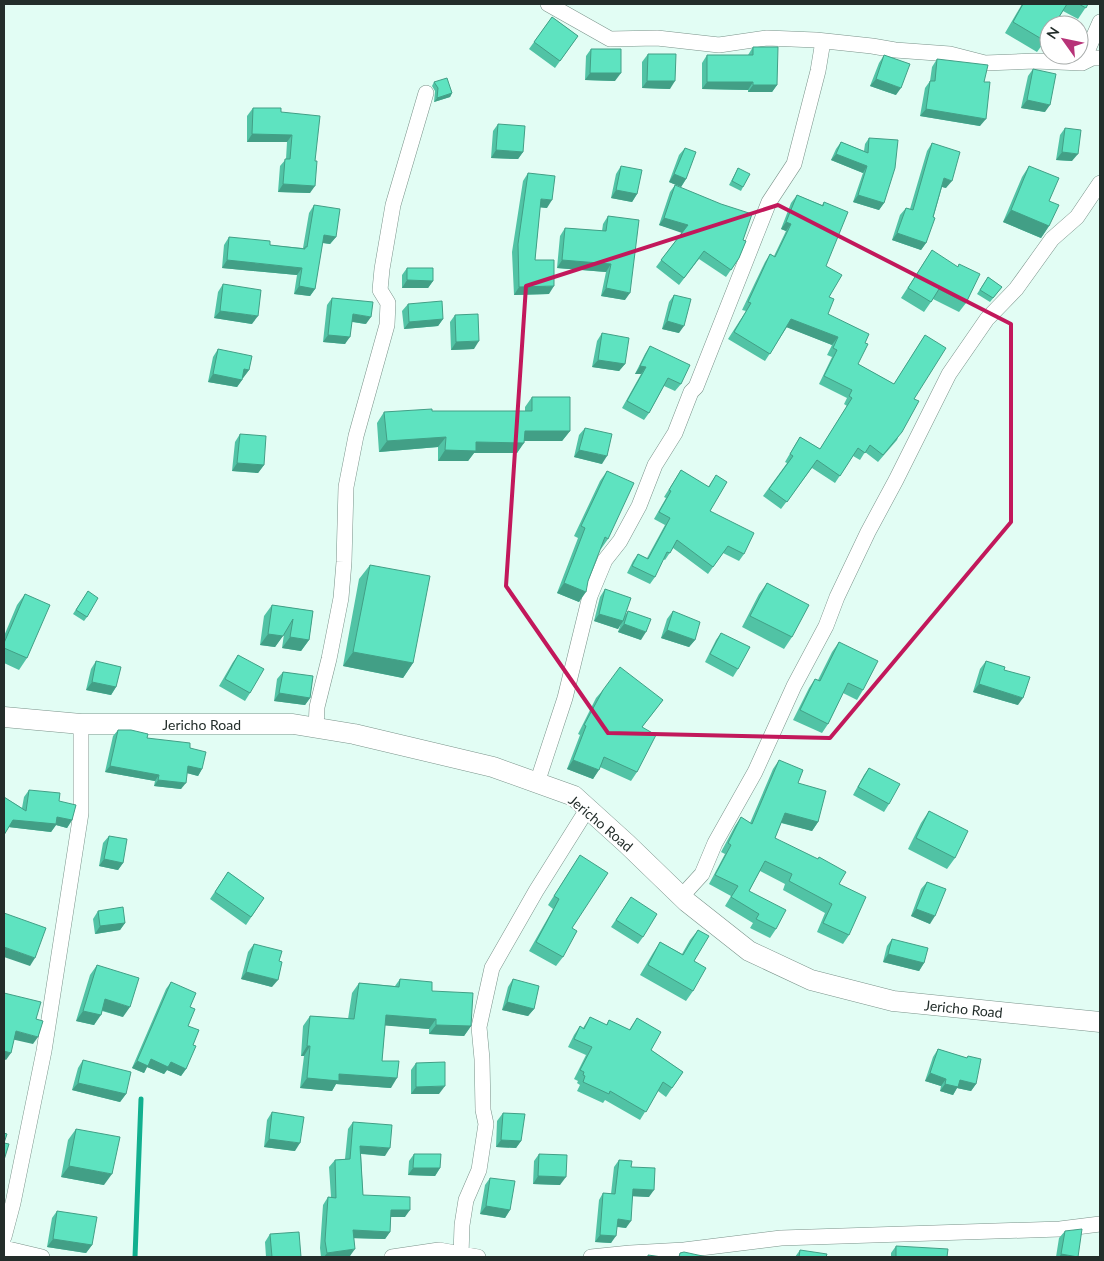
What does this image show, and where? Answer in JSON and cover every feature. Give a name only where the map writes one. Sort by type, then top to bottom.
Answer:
[{"type":"street","points":[[548,4],[610,39],[657,38],[719,45],[767,38],[823,40],[895,50],[950,54],[985,64],[1039,61]]},
{"type":"street","points":[[1089,47],[1100,22]]},
{"type":"street","points":[[537,783],[565,698],[590,596],[605,560],[620,541],[639,506],[656,465],[675,433],[691,392],[696,387],[769,202],[794,164],[818,71],[823,40]]},
{"type":"street","points":[[316,728],[317,707],[341,598],[346,487],[356,436],[387,325],[388,303],[380,290],[382,269],[393,206],[426,94]]},
{"type":"street","points":[[681,897],[702,874],[715,843],[755,772],[794,686],[826,626],[837,597],[868,532],[949,374],[987,319],[1016,289],[1052,239],[1077,217],[1100,184]]},
{"type":"street","name":"Jericho Road","points":[[4,717],[81,724],[293,724],[354,734],[493,767],[574,796],[681,897],[749,951],[811,980],[893,1001],[1100,1022]]},
{"type":"street","points":[[4,1236],[13,1203],[44,1051],[81,813],[81,724]]},
{"type":"street","points":[[461,1255],[462,1225],[466,1200],[480,1170],[486,1124],[483,1110],[482,1060],[478,1027],[492,968],[536,891],[588,808]]},
{"type":"street","points":[[591,1257],[684,1250],[781,1238],[1060,1228],[1100,1224]]},
{"type":"street","points":[[4,1248],[42,1257]]},
{"type":"street","points":[[392,1257],[439,1250],[478,1257]]},
{"type":"highlighted area","points":[[778,205],[1011,324],[1011,522],[830,738],[608,733],[506,586],[526,286]]},
{"type":"building","points":[[1023,4],[1067,4],[1060,15],[1039,15],[1039,37],[1013,22]]},
{"type":"building","points":[[1079,4],[1088,4],[1086,8]]},
{"type":"building","points":[[552,17],[578,36],[560,61],[534,42]]},
{"type":"building","points":[[753,47],[778,47],[777,85],[753,85],[753,82],[707,82],[707,55],[753,55]]},
{"type":"building","points":[[591,49],[621,49],[621,73],[590,73]]},
{"type":"building","points":[[648,54],[676,54],[675,81],[647,81]]},
{"type":"building","points":[[884,55],[910,64],[901,88],[876,79]]},
{"type":"building","points":[[937,59],[988,65],[984,82],[990,82],[986,119],[926,109],[930,81],[935,81]]},
{"type":"building","points":[[1033,69],[1056,74],[1050,105],[1027,100]]},
{"type":"building","points":[[447,78],[452,93],[437,98],[438,88],[434,82]]},
{"type":"building","points":[[253,108],[281,108],[281,112],[320,116],[315,161],[317,161],[315,186],[283,184],[285,159],[290,159],[292,135],[252,134]]},
{"type":"building","points":[[498,124],[525,126],[523,152],[496,150]]},
{"type":"building","points":[[1065,128],[1081,130],[1078,154],[1062,152]]},
{"type":"building","points":[[869,138],[898,140],[895,168],[884,203],[858,195],[867,166],[836,154],[841,142],[868,153]]},
{"type":"building","points":[[932,143],[960,152],[952,181],[944,178],[933,217],[935,218],[926,243],[897,233],[906,208],[913,210]]},
{"type":"building","points":[[685,148],[696,152],[686,179],[674,174]]},
{"type":"building","points":[[621,166],[642,170],[637,194],[616,190]]},
{"type":"building","points":[[1029,166],[1059,178],[1049,201],[1059,205],[1049,226],[1011,210]]},
{"type":"building","points":[[738,168],[750,174],[743,187],[732,181]]},
{"type":"building","points":[[528,173],[555,176],[552,200],[541,199],[535,260],[554,260],[554,286],[519,287],[518,244]]},
{"type":"building","points":[[675,185],[721,204],[752,214],[743,240],[746,241],[739,258],[731,270],[704,251],[684,278],[661,260],[688,225],[664,218]]},
{"type":"building","points":[[797,195],[823,206],[824,202],[848,212],[826,266],[842,275],[829,297],[834,299],[828,314],[869,334],[865,343],[868,344],[858,364],[894,384],[925,335],[946,348],[914,399],[919,401],[902,432],[883,455],[870,445],[865,453],[858,448],[840,476],[817,460],[787,502],[769,489],[793,456],[790,454],[800,437],[820,449],[852,398],[849,396],[852,390],[824,376],[837,350],[833,348],[838,337],[791,319],[770,354],[734,332],[751,303],[748,302],[770,254],[775,257],[791,224],[786,222]]},
{"type":"building","points":[[314,205],[340,209],[336,237],[324,235],[315,289],[299,286],[302,268],[227,260],[229,237],[270,241],[270,245],[305,249],[307,247]]},
{"type":"building","points":[[608,216],[639,220],[630,293],[606,288],[611,264],[562,260],[565,228],[606,231]]},
{"type":"building","points":[[932,250],[958,267],[959,264],[980,274],[966,303],[939,289],[931,302],[908,288]]},
{"type":"building","points":[[407,268],[433,268],[433,281],[407,280]]},
{"type":"building","points":[[988,277],[1002,287],[993,298],[980,290]]},
{"type":"building","points":[[223,284],[261,290],[258,316],[220,311]]},
{"type":"building","points":[[674,295],[691,299],[684,326],[667,321]]},
{"type":"building","points":[[332,298],[373,302],[371,317],[353,314],[350,337],[328,335]]},
{"type":"building","points":[[442,301],[443,319],[409,322],[408,304]]},
{"type":"building","points":[[478,314],[479,341],[456,342],[455,315]]},
{"type":"building","points":[[602,333],[629,338],[625,364],[598,360]]},
{"type":"building","points":[[650,346],[690,365],[681,384],[668,378],[649,413],[627,401],[646,367],[640,366]]},
{"type":"building","points":[[218,349],[252,356],[249,370],[244,369],[242,380],[213,374]]},
{"type":"building","points":[[532,397],[570,397],[570,431],[525,431],[524,443],[476,442],[476,451],[445,450],[446,437],[387,441],[384,412],[432,409],[432,411],[532,411]]},
{"type":"building","points":[[585,428],[612,434],[607,456],[579,450]]},
{"type":"building","points":[[240,434],[266,436],[264,465],[237,463]]},
{"type":"building","points":[[681,470],[709,487],[716,475],[727,482],[710,511],[754,533],[744,554],[728,546],[713,567],[677,540],[670,553],[667,552],[655,577],[632,566],[638,554],[648,559],[670,518],[659,512]]},
{"type":"building","points":[[607,471],[634,483],[608,539],[605,537],[588,581],[586,592],[564,583],[585,528],[581,526]]},
{"type":"building","points":[[370,565],[430,576],[413,663],[353,652]]},
{"type":"building","points":[[767,583],[809,605],[792,637],[750,616]]},
{"type":"building","points":[[605,589],[631,598],[623,621],[599,614]]},
{"type":"building","points":[[88,591],[98,598],[87,617],[76,610]]},
{"type":"building","points":[[25,594],[50,605],[27,658],[4,648],[4,643]]},
{"type":"building","points":[[272,605],[313,611],[309,640],[290,637],[293,619],[283,636],[268,634]]},
{"type":"building","points":[[628,611],[651,619],[646,632],[624,624]]},
{"type":"building","points":[[673,611],[700,622],[695,640],[667,630]]},
{"type":"building","points":[[721,633],[750,647],[738,669],[710,654]]},
{"type":"building","points":[[839,642],[878,661],[863,690],[848,683],[828,724],[800,710],[815,679],[820,681]]},
{"type":"building","points":[[238,655],[264,669],[250,693],[225,679]]},
{"type":"building","points":[[96,661],[121,667],[116,687],[92,682]]},
{"type":"building","points":[[986,661],[1005,667],[1004,670],[1030,677],[1023,698],[979,684]]},
{"type":"building","points":[[620,667],[663,700],[642,727],[656,735],[637,772],[604,757],[599,770],[573,760],[586,726],[584,725],[603,690]]},
{"type":"building","points":[[283,672],[313,676],[310,698],[279,693]]},
{"type":"building","points":[[118,730],[131,730],[148,734],[147,738],[190,743],[190,748],[206,752],[202,769],[188,766],[186,783],[158,780],[159,775],[110,766]]},
{"type":"building","points":[[779,760],[803,770],[798,783],[826,791],[818,822],[785,813],[775,838],[818,859],[819,857],[846,872],[839,884],[866,897],[849,935],[823,923],[832,904],[789,881],[792,874],[765,861],[749,891],[786,910],[776,929],[756,919],[759,914],[731,897],[738,886],[715,875],[731,845],[728,843],[741,817],[752,824]]},
{"type":"building","points":[[869,768],[900,784],[889,804],[858,787]]},
{"type":"building","points":[[29,790],[60,793],[59,801],[76,805],[72,820],[57,817],[56,824],[13,820],[4,835],[4,797],[26,811]]},
{"type":"building","points":[[929,811],[968,831],[955,858],[916,838]]},
{"type":"building","points":[[109,836],[127,839],[123,863],[104,859]]},
{"type":"building","points":[[580,855],[608,873],[572,928],[577,931],[563,957],[536,942],[559,899],[554,896]]},
{"type":"building","points":[[228,872],[264,898],[251,917],[215,892]]},
{"type":"building","points":[[927,882],[946,889],[935,916],[916,909]]},
{"type":"building","points":[[631,897],[657,914],[643,937],[616,920]]},
{"type":"building","points":[[123,907],[125,923],[100,926],[98,911]]},
{"type":"building","points":[[4,913],[46,928],[35,958],[4,947]]},
{"type":"building","points":[[698,930],[709,936],[694,961],[706,968],[693,991],[648,965],[660,942],[683,955]]},
{"type":"building","points":[[892,939],[928,948],[924,963],[888,954]]},
{"type":"building","points":[[254,944],[282,951],[279,961],[282,962],[278,980],[246,972]]},
{"type":"building","points":[[97,965],[139,978],[130,1007],[105,999],[101,1015],[83,1011]]},
{"type":"building","points":[[400,979],[432,982],[432,991],[473,993],[471,1026],[436,1025],[436,1019],[386,1015],[382,1061],[399,1061],[397,1078],[339,1074],[339,1081],[307,1078],[310,1046],[307,1046],[310,1016],[354,1019],[359,983],[399,987]]},
{"type":"building","points":[[513,979],[539,986],[534,1009],[507,1002]]},
{"type":"building","points":[[171,982],[196,993],[190,1007],[195,1009],[188,1026],[199,1030],[193,1045],[196,1046],[186,1069],[171,1062],[168,1067],[151,1059],[148,1066],[137,1061]]},
{"type":"building","points":[[4,993],[41,1002],[36,1019],[43,1021],[38,1037],[16,1031],[11,1053],[4,1051]]},
{"type":"building","points":[[590,1017],[607,1025],[609,1020],[630,1030],[637,1018],[661,1032],[651,1050],[683,1072],[672,1088],[663,1082],[646,1112],[610,1091],[609,1094],[583,1082],[584,1072],[580,1070],[592,1047],[574,1039],[580,1026],[584,1029]]},
{"type":"building","points":[[938,1049],[967,1058],[968,1056],[981,1059],[976,1084],[960,1080],[958,1087],[945,1084],[946,1079],[930,1073]]},
{"type":"building","points":[[83,1060],[131,1072],[126,1094],[78,1083]]},
{"type":"building","points":[[445,1062],[445,1086],[416,1087],[416,1063]]},
{"type":"building","points":[[272,1112],[304,1117],[300,1143],[269,1139]]},
{"type":"building","points":[[503,1113],[525,1114],[521,1141],[501,1140]]},
{"type":"building","points":[[353,1122],[392,1125],[390,1148],[360,1146],[363,1195],[410,1197],[410,1210],[391,1210],[390,1232],[353,1230],[355,1249],[327,1253],[325,1241],[328,1197],[336,1198],[335,1160],[350,1159]]},
{"type":"building","points":[[76,1129],[120,1137],[112,1174],[69,1166]]},
{"type":"building","points":[[4,1143],[9,1144],[4,1160]]},
{"type":"building","points":[[414,1154],[441,1154],[440,1168],[413,1168]]},
{"type":"building","points":[[539,1154],[567,1155],[566,1177],[538,1176]]},
{"type":"building","points":[[619,1160],[632,1161],[631,1167],[655,1168],[654,1190],[633,1189],[631,1221],[618,1219],[616,1236],[600,1235],[603,1193],[615,1194]]},
{"type":"building","points":[[490,1178],[515,1181],[510,1210],[486,1206]]},
{"type":"building","points":[[57,1211],[97,1217],[92,1245],[53,1239]]},
{"type":"building","points":[[1082,1229],[1078,1257],[1061,1254],[1065,1231]]},
{"type":"building","points":[[299,1232],[301,1257],[272,1257],[270,1234]]},
{"type":"building","points":[[896,1246],[948,1249],[947,1257],[896,1257]]},
{"type":"building","points":[[800,1250],[827,1254],[826,1257],[799,1257]]},
{"type":"building","points":[[684,1252],[707,1257],[679,1257],[680,1253]]},
{"type":"waterway","points":[[135,1257],[141,1099]]}]
